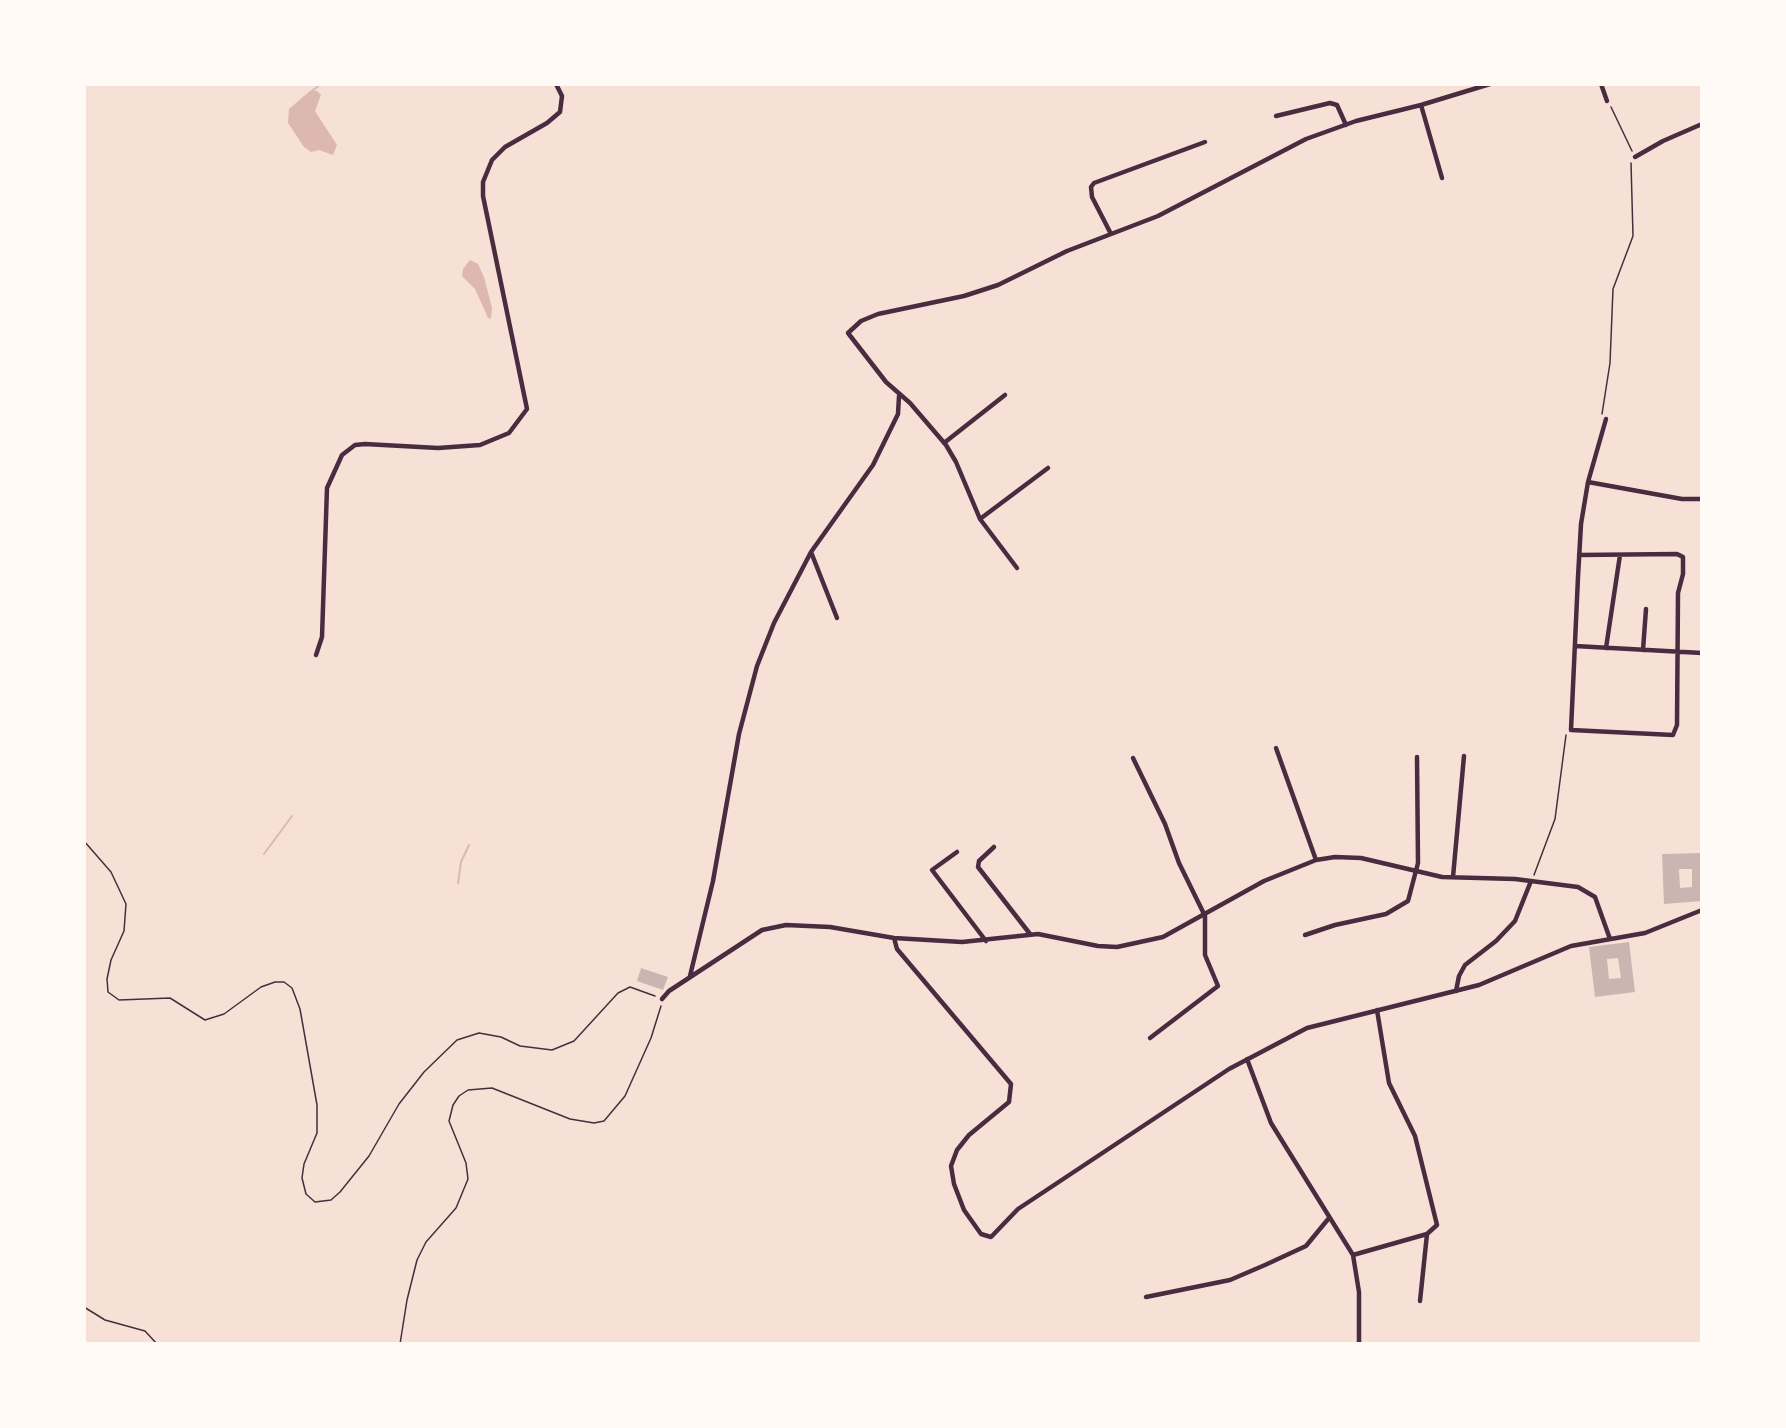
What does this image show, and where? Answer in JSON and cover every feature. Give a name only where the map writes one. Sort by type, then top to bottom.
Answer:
[{"type":"street","points":[[316,655],[322,637],[327,488],[342,455],[355,445],[365,444],[438,448],[480,445],[509,433],[527,409],[484,205],[483,182],[492,160],[505,147],[547,123],[560,112],[562,96],[556,84]]},
{"type":"street","points":[[1017,568],[980,519],[956,462],[944,443],[910,403],[899,396],[848,333],[861,321],[878,314],[964,296],[998,285],[1067,251],[1158,216],[1299,142],[1346,125],[1490,84]]},
{"type":"street","points":[[1600,84],[1607,101]]},
{"type":"street","points":[[1276,116],[1330,103],[1337,105],[1346,125]]},
{"type":"street","points":[[1421,105],[1442,178]]},
{"type":"street","points":[[1635,157],[1663,141],[1702,124]]},
{"type":"street","points":[[1111,234],[1092,197],[1091,188],[1094,183],[1205,142]]},
{"type":"street","points":[[944,443],[1005,395]]},
{"type":"street","points":[[690,976],[713,881],[747,700],[774,622],[811,552],[873,465],[898,414],[899,396]]},
{"type":"street","points":[[1579,555],[1677,554],[1683,557],[1683,574],[1678,593],[1677,725],[1673,735],[1570,730],[1579,555],[1588,482],[1604,417]]},
{"type":"street","points":[[980,519],[1048,468]]},
{"type":"street","points":[[1588,482],[1682,499],[1702,499]]},
{"type":"street","points":[[811,552],[837,618]]},
{"type":"street","points":[[1606,648],[1607,628],[1620,555]]},
{"type":"street","points":[[1643,650],[1646,609]]},
{"type":"street","points":[[1575,646],[1702,653]]},
{"type":"street","points":[[1276,748],[1316,860]]},
{"type":"street","points":[[1453,877],[1464,756]]},
{"type":"street","points":[[1305,935],[1327,927],[1379,916],[1403,905],[1410,896],[1416,872],[1417,757]]},
{"type":"street","points":[[1133,759],[1166,824],[1179,863],[1205,916],[1205,955],[1218,986],[1150,1038]]},
{"type":"street","points":[[994,847],[979,861],[978,867],[1030,934]]},
{"type":"street","points":[[957,852],[932,870],[986,941]]},
{"type":"street","points":[[662,999],[690,976],[762,930],[786,925],[830,927],[894,938],[962,942],[986,941],[1030,934],[1117,947],[1163,937],[1205,916],[1264,881],[1316,860],[1335,856],[1361,858],[1416,872],[1453,877],[1578,886],[1592,893],[1599,903],[1610,939]]},
{"type":"street","points":[[1456,991],[1458,975],[1465,965],[1496,941],[1515,921],[1531,881]]},
{"type":"street","points":[[894,938],[897,949],[1011,1084],[1009,1102],[969,1135],[957,1150],[951,1166],[954,1185],[964,1210],[981,1234],[991,1237],[1018,1209],[1247,1059],[1307,1028],[1456,991],[1499,978],[1578,943],[1645,933],[1702,910]]},
{"type":"street","points":[[1353,1255],[1427,1234],[1437,1225],[1415,1136],[1389,1083],[1377,1010]]},
{"type":"street","points":[[1247,1059],[1271,1123],[1353,1255],[1359,1292],[1359,1344]]},
{"type":"street","points":[[1146,1297],[1230,1280],[1266,1265],[1306,1246],[1329,1218]]},
{"type":"street","points":[[1420,1301],[1427,1234]]},
{"type":"path","points":[[1604,417],[1610,363],[1613,289],[1633,236],[1630,165],[1635,157],[1607,101]]},
{"type":"path","points":[[1531,881],[1555,819],[1566,735],[1570,730]]},
{"type":"path","points":[[84,841],[111,872],[126,904],[124,931],[111,960],[107,979],[108,992],[119,1000],[170,998],[205,1020],[224,1014],[261,987],[274,982],[284,982],[292,988],[300,1009],[317,1105],[317,1132],[304,1164],[302,1178],[306,1194],[315,1202],[331,1200],[340,1192],[369,1156],[399,1104],[424,1072],[457,1040],[479,1033],[501,1037],[520,1046],[552,1050],[574,1041],[618,993],[630,987],[662,999],[651,1038],[625,1096],[604,1121],[594,1123],[570,1119],[492,1088],[468,1090],[459,1096],[453,1105],[449,1121],[466,1163],[468,1179],[456,1208],[426,1242],[417,1260],[407,1300],[400,1344]]},
{"type":"path","points":[[84,1307],[105,1320],[145,1331],[157,1344]]},
{"type":"shaded area","points":[[311,90],[321,95],[315,111],[337,145],[333,155],[319,150],[311,152],[304,147],[288,123],[289,109]]},
{"type":"shaded area","points":[[470,260],[478,264],[484,277],[492,308],[491,319],[488,318],[475,289],[462,276],[463,269]]},
{"type":"building","points":[[1702,853],[1702,901],[1664,904],[1662,854]],"holes":[[[1679,869],[1692,869],[1692,887],[1680,888]]]},
{"type":"building","points":[[1629,942],[1635,992],[1595,997],[1589,947]],"holes":[[[1618,958],[1621,978],[1609,979],[1607,959]]]},
{"type":"building","points":[[641,968],[668,977],[663,990],[637,981]]},
{"type":"waterway","points":[[313,90],[321,84]]},
{"type":"waterway","points":[[264,854],[292,816]]},
{"type":"waterway","points":[[458,883],[461,862],[469,845]]}]
